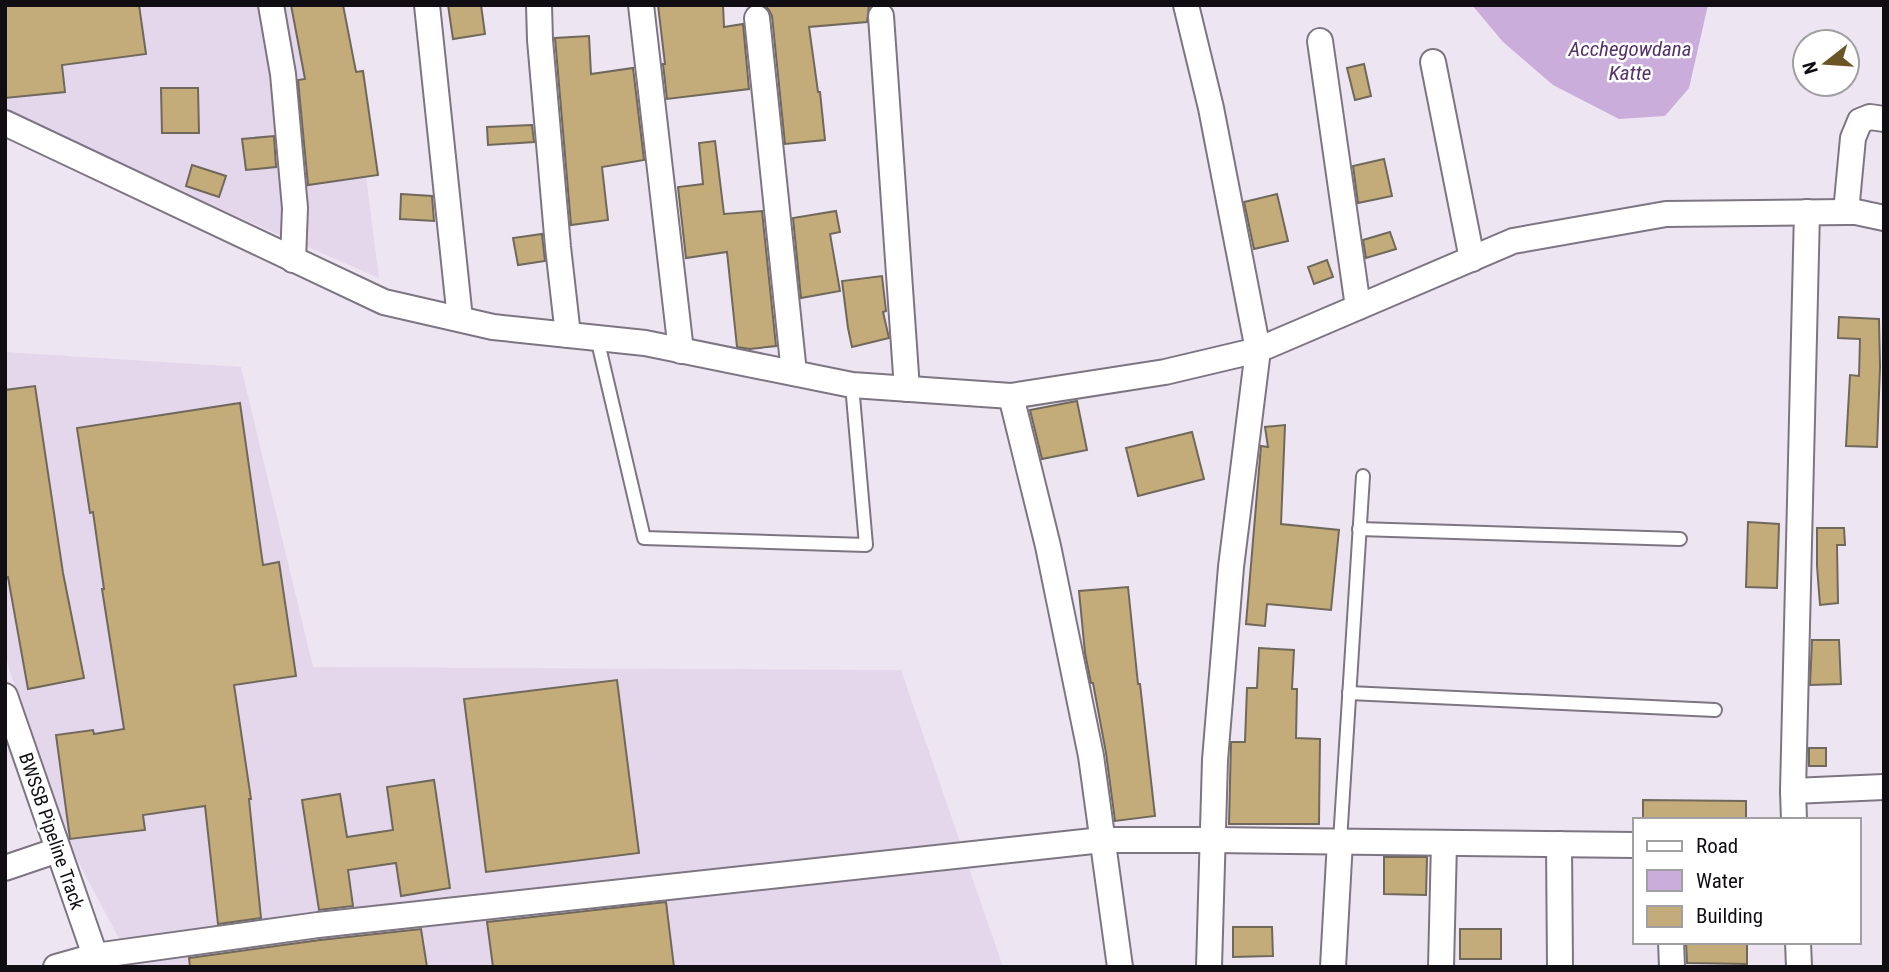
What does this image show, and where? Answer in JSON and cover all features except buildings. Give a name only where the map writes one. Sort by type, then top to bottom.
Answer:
[{"type":"street","points":[[271,5],[283,74],[295,208],[293,260]]},
{"type":"street","points":[[428,5],[460,319]]},
{"type":"street","points":[[539,5],[558,247],[568,335]]},
{"type":"street","points":[[641,5],[681,351]]},
{"type":"street","points":[[1186,5],[1211,108],[1258,349],[1231,567],[1215,760],[1209,967]]},
{"type":"street","points":[[881,16],[908,389]]},
{"type":"street","points":[[757,18],[794,373]]},
{"type":"street","points":[[1320,41],[1358,307]]},
{"type":"street","points":[[1433,62],[1472,259]]},
{"type":"street","points":[[1846,212],[1853,138],[1860,121],[1870,117],[1884,119]]},
{"type":"street","points":[[5,123],[384,302],[493,327],[645,343],[852,385],[1010,396],[1165,372],[1258,349],[1513,241],[1666,214],[1856,212],[1884,218]]},
{"type":"street","points":[[1794,818],[1807,212]]},
{"type":"street","points":[[1010,396],[1048,545],[1091,756],[1120,967]]},
{"type":"street","name":"BWSSB Pipeline Track","points":[[5,696],[97,961]]},
{"type":"street","points":[[1793,791],[1884,787]]},
{"type":"street","points":[[56,967],[332,923],[1102,840],[1633,845]]},
{"type":"street","points":[[1334,967],[1340,841]]},
{"type":"street","points":[[1441,967],[1444,843]]},
{"type":"street","points":[[1559,844],[1560,967]]},
{"type":"street","points":[[5,868],[58,850]]},
{"type":"street","points":[[1671,944],[1672,967]]},
{"type":"street","points":[[1798,944],[1799,967]]},
{"type":"lane","points":[[597,338],[644,538],[866,545],[852,385]]},
{"type":"lane","points":[[1340,841],[1363,476]]},
{"type":"lane","points":[[1359,528],[1680,539]]},
{"type":"lane","points":[[1349,693],[1715,709]]},
{"type":"shaded area","points":[[5,5],[344,5],[379,278],[5,116]]},
{"type":"shaded area","points":[[5,352],[241,367],[313,667],[901,670],[1003,967],[134,967],[72,850],[5,651]]},
{"type":"water","name":"Acchegowdana Katte","points":[[1472,5],[1708,5],[1689,88],[1665,116],[1619,119],[1553,85],[1503,42]]}]
